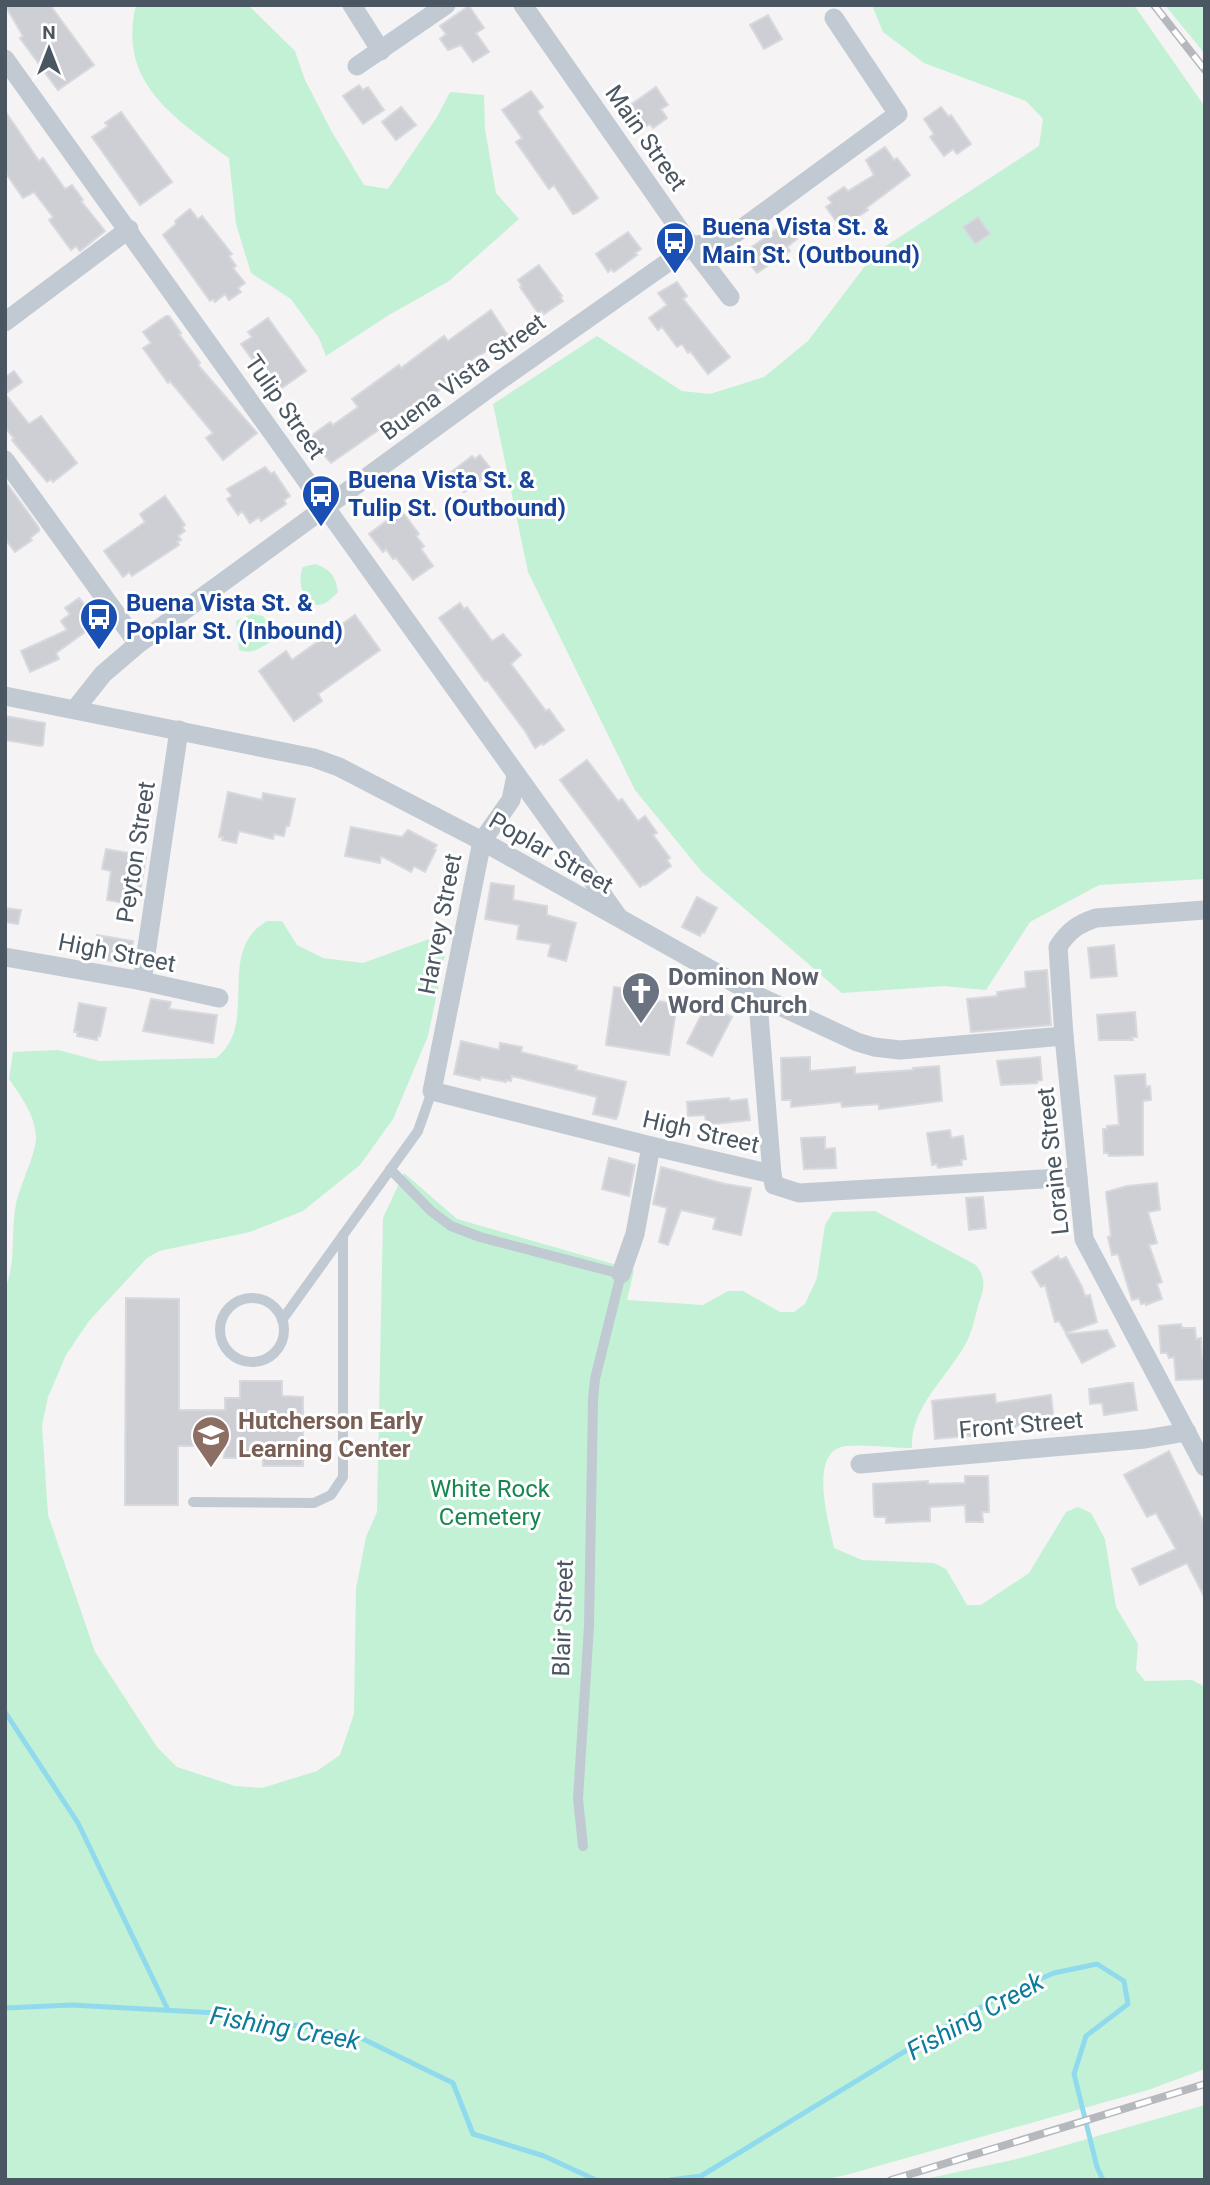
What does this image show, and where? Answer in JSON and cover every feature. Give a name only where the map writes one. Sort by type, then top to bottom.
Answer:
[{"type":"street","points":[[352,5],[381,51]]},
{"type":"street","points":[[357,66],[446,5]]},
{"type":"street","name":"Main Street","points":[[523,5],[691,246],[730,297]]},
{"type":"street","name":"Buena Vista Street","points":[[76,708],[103,674],[138,644],[496,383],[691,246],[718,242],[733,235],[898,114],[834,18]]},
{"type":"street","name":"Tulip Street","points":[[5,59],[621,921]]},
{"type":"street","points":[[5,322],[129,229]]},
{"type":"street","points":[[5,460],[138,644]]},
{"type":"street","name":"Poplar Street","points":[[5,696],[76,708],[314,758],[339,767],[482,841],[765,1000],[857,1042],[900,1050],[1064,1036]]},
{"type":"street","name":"Peyton Street","points":[[142,981],[179,730]]},
{"type":"street","name":"Harvey Street","points":[[432,1091],[482,841],[511,800],[516,775]]},
{"type":"street","name":"Loraine Street","points":[[1205,910],[1096,918],[1079,924],[1066,935],[1058,947],[1084,1239],[1205,1467]]},
{"type":"street","name":"High Street","points":[[5,957],[142,981],[219,998]]},
{"type":"street","points":[[765,1000],[760,1015],[772,1174]]},
{"type":"street","name":"High Street","points":[[432,1091],[772,1174],[774,1185],[799,1193],[1079,1177]]},
{"type":"street","name":"Blair Street","points":[[621,1275],[635,1234],[651,1146]]},
{"type":"street","name":"Front Street","points":[[860,1464],[1145,1439],[1186,1432]]},
{"type":"lane","points":[[282,1320],[270,1303],[261,1299],[241,1300],[225,1312],[220,1332],[222,1341],[236,1358],[247,1362],[268,1357],[276,1350],[282,1341],[282,1320],[418,1131],[432,1091]]},
{"type":"lane","points":[[390,1170],[431,1211],[451,1226],[480,1237],[621,1275]]},
{"type":"lane","points":[[193,1502],[314,1503],[331,1495],[344,1477],[343,1235]]},
{"type":"lane","name":"Blair Street","points":[[583,1846],[578,1799],[589,1626],[593,1400],[595,1379],[621,1275]]},
{"type":"green space","points":[[136,5],[248,5],[295,51],[305,80],[364,185],[388,189],[437,117],[450,92],[484,95],[485,129],[496,193],[519,219],[449,281],[389,315],[326,356],[319,338],[291,299],[251,273],[236,224],[229,158],[171,113],[155,96],[143,77],[135,56],[132,32]]},
{"type":"green space","points":[[872,5],[1134,5],[1205,107],[1205,879],[1099,885],[1030,922],[986,990],[944,986],[842,993],[702,872],[635,790],[528,572],[493,404],[597,336],[682,391],[710,394],[764,377],[808,341],[875,253],[1039,146],[1043,119],[1026,101],[924,63],[883,32]]},
{"type":"green space","points":[[1165,5],[1205,5],[1205,54]]},
{"type":"green space","points":[[315,564],[331,574],[338,592],[319,605],[308,601],[301,584],[303,567]]},
{"type":"green space","points":[[252,614],[263,616],[271,627],[270,642],[252,651],[239,650],[236,621]]},
{"type":"green space","name":"White Rock Cemetery","points":[[267,921],[282,921],[297,945],[323,958],[363,963],[429,939],[446,950],[428,1036],[393,1119],[360,1165],[303,1211],[250,1232],[159,1251],[147,1258],[89,1321],[66,1355],[48,1397],[42,1425],[48,1515],[95,1652],[157,1747],[177,1767],[235,1786],[262,1788],[317,1771],[340,1755],[354,1714],[356,1589],[366,1537],[377,1512],[383,1218],[404,1173],[457,1219],[634,1270],[627,1300],[703,1305],[728,1291],[743,1291],[780,1312],[794,1312],[805,1304],[817,1278],[825,1225],[833,1212],[875,1211],[976,1265],[982,1275],[983,1290],[966,1343],[931,1393],[917,1419],[912,1448],[846,1446],[834,1451],[827,1460],[824,1473],[825,1506],[834,1548],[862,1560],[934,1563],[946,1569],[967,1605],[981,1605],[1029,1573],[1066,1512],[1078,1507],[1091,1513],[1105,1539],[1116,1607],[1138,1644],[1136,1670],[1145,1681],[1192,1680],[1205,1687],[1205,2069],[1148,2090],[822,2180],[5,2180],[5,1288],[11,1268],[16,1204],[36,1137],[30,1113],[9,1079],[13,1052],[58,1050],[100,1061],[216,1058],[229,1043],[236,1026],[239,969],[243,951],[251,934]]},
{"type":"green space","points":[[1205,2105],[1205,2180],[921,2180],[1021,2158]]},
{"type":"building","points":[[5,5],[50,5],[94,65],[58,90],[20,38],[23,36]]},
{"type":"building","points":[[469,6],[484,28],[476,33],[489,52],[473,62],[461,45],[448,50],[440,39],[446,34],[440,26]]},
{"type":"building","points":[[768,15],[782,39],[764,49],[750,25]]},
{"type":"building","points":[[359,85],[363,90],[368,87],[384,110],[363,124],[343,96]]},
{"type":"building","points":[[656,87],[668,105],[661,109],[667,118],[653,128],[650,124],[643,128],[629,106]]},
{"type":"building","points":[[531,91],[543,107],[538,111],[539,114],[598,198],[573,214],[554,185],[549,189],[516,142],[522,138],[502,110]]},
{"type":"building","points":[[401,107],[416,125],[396,140],[382,122]]},
{"type":"building","points":[[941,107],[949,117],[951,115],[971,144],[957,154],[953,149],[944,156],[930,137],[934,134],[924,119]]},
{"type":"building","points":[[5,111],[39,161],[43,158],[65,189],[72,185],[105,231],[80,251],[76,246],[71,250],[49,220],[53,217],[34,192],[23,198],[5,172]]},
{"type":"building","points":[[121,112],[172,182],[140,205],[92,137],[108,126],[105,123]]},
{"type":"building","points":[[885,147],[910,175],[866,208],[868,210],[841,228],[826,207],[832,203],[828,198],[844,187],[848,191],[874,175],[866,160]]},
{"type":"building","points":[[190,209],[198,219],[202,216],[232,254],[229,256],[236,266],[233,268],[245,283],[238,288],[241,292],[229,300],[225,294],[215,302],[213,299],[210,301],[163,235]]},
{"type":"building","points":[[978,217],[990,234],[975,244],[963,227]]},
{"type":"building","points":[[785,223],[797,239],[787,247],[790,251],[757,273],[742,254]]},
{"type":"building","points":[[628,232],[641,249],[614,272],[611,269],[608,272],[596,254]]},
{"type":"building","points":[[539,265],[563,301],[544,314],[542,311],[538,313],[518,280]]},
{"type":"building","points":[[677,282],[687,296],[683,299],[730,357],[708,374],[690,351],[688,353],[682,344],[677,347],[662,327],[658,330],[649,318],[667,305],[658,293]]},
{"type":"building","points":[[491,310],[510,339],[492,352],[490,349],[465,364],[468,369],[382,432],[380,429],[331,463],[323,454],[319,456],[307,439],[330,422],[333,425],[358,407],[352,399],[399,365],[401,368],[444,336],[448,341]]},
{"type":"building","points":[[169,316],[181,333],[179,334],[200,363],[198,365],[257,433],[223,460],[206,438],[213,433],[170,381],[168,383],[143,348],[151,343],[143,332]]},
{"type":"building","points":[[268,318],[306,371],[276,392],[241,344],[252,337],[248,332]]},
{"type":"building","points":[[14,371],[22,382],[5,394],[5,377]]},
{"type":"building","points":[[5,394],[29,424],[41,416],[77,463],[53,482],[51,479],[47,482],[5,428]]},
{"type":"building","points":[[480,455],[491,469],[485,474],[487,476],[464,492],[450,473],[472,456],[475,459]]},
{"type":"building","points":[[265,467],[271,474],[274,472],[290,496],[284,500],[286,504],[261,521],[259,517],[250,523],[242,511],[238,515],[227,499],[232,496],[227,489]]},
{"type":"building","points":[[5,481],[39,528],[30,538],[32,540],[15,552],[5,539]]},
{"type":"building","points":[[165,496],[185,525],[182,527],[185,531],[178,536],[181,540],[177,542],[179,545],[132,576],[129,572],[123,577],[104,551],[145,522],[140,514]]},
{"type":"building","points":[[401,510],[419,534],[416,536],[424,546],[421,549],[433,566],[413,580],[396,558],[393,559],[386,549],[383,552],[369,534]]},
{"type":"building","points":[[79,598],[99,622],[56,653],[59,659],[30,672],[21,651],[67,630],[61,621],[70,614],[65,608]]},
{"type":"building","points":[[460,603],[464,609],[467,607],[492,641],[503,634],[521,655],[511,664],[546,711],[549,709],[564,730],[543,745],[542,743],[535,748],[439,618]]},
{"type":"building","points":[[355,615],[380,650],[318,694],[322,701],[294,721],[259,671],[286,651],[292,660]]},
{"type":"building","points":[[5,716],[45,723],[43,745],[5,740]]},
{"type":"building","points":[[587,760],[618,801],[622,799],[638,821],[645,816],[657,833],[653,835],[670,858],[667,860],[671,866],[645,885],[640,887],[560,780]]},
{"type":"building","points":[[228,792],[262,800],[263,793],[295,799],[284,836],[274,834],[273,839],[239,831],[236,843],[222,840],[223,837],[219,837]]},
{"type":"building","points":[[351,827],[402,837],[408,830],[437,845],[434,849],[436,850],[425,872],[414,866],[411,872],[381,856],[380,863],[345,856]]},
{"type":"building","points":[[106,849],[146,856],[138,904],[107,900],[111,871],[102,869]]},
{"type":"building","points":[[491,883],[514,886],[513,900],[547,906],[547,915],[576,923],[566,961],[548,956],[551,944],[517,939],[519,925],[485,919]]},
{"type":"building","points":[[697,897],[717,908],[700,936],[682,927]]},
{"type":"building","points":[[5,908],[21,910],[18,924],[5,922]]},
{"type":"building","points":[[97,935],[133,941],[129,964],[93,958]]},
{"type":"building","points":[[1114,945],[1117,976],[1091,978],[1088,948]]},
{"type":"building","points":[[1047,970],[1051,1025],[971,1032],[967,999],[997,996],[997,992],[1026,988],[1025,972]]},
{"type":"building","name":"Dominon Now Word Church","points":[[614,987],[659,993],[658,1001],[677,1004],[669,1055],[606,1045]]},
{"type":"building","points":[[151,999],[171,1002],[169,1009],[217,1015],[213,1043],[143,1031]]},
{"type":"building","points":[[79,1003],[106,1008],[97,1040],[77,1036],[78,1032],[74,1032]]},
{"type":"building","points":[[707,1004],[732,1017],[712,1056],[687,1043]]},
{"type":"building","points":[[1135,1012],[1137,1037],[1132,1037],[1133,1040],[1099,1040],[1097,1015]]},
{"type":"building","points":[[461,1041],[499,1050],[500,1043],[522,1047],[521,1052],[577,1066],[576,1070],[626,1082],[618,1115],[616,1119],[593,1114],[597,1097],[512,1076],[511,1081],[506,1082],[454,1074]]},
{"type":"building","points":[[810,1057],[810,1071],[855,1067],[855,1074],[939,1066],[942,1101],[879,1109],[879,1104],[842,1107],[841,1102],[791,1107],[791,1100],[782,1100],[781,1058]]},
{"type":"building","points":[[1040,1057],[1042,1080],[1037,1083],[1001,1085],[997,1061]]},
{"type":"building","points":[[1145,1074],[1146,1087],[1150,1086],[1151,1100],[1143,1101],[1143,1155],[1109,1156],[1104,1153],[1103,1129],[1119,1125],[1115,1076]]},
{"type":"building","points":[[729,1098],[730,1101],[747,1099],[750,1120],[706,1125],[705,1115],[688,1116],[687,1102]]},
{"type":"building","points":[[950,1130],[951,1138],[963,1136],[966,1159],[961,1160],[962,1165],[938,1168],[937,1164],[932,1165],[927,1133]]},
{"type":"building","points":[[825,1137],[825,1149],[835,1148],[836,1168],[804,1169],[801,1138]]},
{"type":"building","points":[[609,1158],[635,1165],[629,1196],[602,1189]]},
{"type":"building","points":[[661,1167],[751,1188],[741,1235],[713,1229],[716,1218],[681,1210],[668,1245],[659,1242],[667,1208],[653,1204]]},
{"type":"building","points":[[1157,1183],[1160,1210],[1148,1212],[1157,1243],[1149,1245],[1162,1282],[1157,1284],[1162,1299],[1146,1305],[1141,1304],[1139,1298],[1132,1300],[1118,1254],[1112,1255],[1108,1237],[1111,1236],[1106,1192],[1127,1186]]},
{"type":"building","points":[[983,1197],[986,1228],[969,1230],[966,1198]]},
{"type":"building","points":[[1058,1256],[1060,1260],[1066,1257],[1085,1296],[1090,1295],[1097,1322],[1066,1333],[1059,1321],[1055,1322],[1045,1285],[1041,1287],[1032,1272]]},
{"type":"building","points":[[126,1298],[179,1299],[179,1410],[225,1410],[225,1398],[240,1398],[240,1381],[282,1381],[282,1396],[303,1397],[303,1466],[263,1466],[263,1458],[224,1458],[225,1446],[178,1446],[178,1505],[125,1505]]},
{"type":"building","points":[[1181,1324],[1182,1328],[1195,1328],[1196,1339],[1201,1338],[1205,1379],[1176,1380],[1174,1357],[1169,1358],[1167,1353],[1161,1353],[1159,1326]]},
{"type":"building","points":[[1107,1330],[1115,1346],[1082,1363],[1066,1334]]},
{"type":"building","points":[[1133,1383],[1137,1410],[1104,1415],[1102,1403],[1090,1404],[1089,1389]]},
{"type":"building","points":[[995,1394],[996,1403],[1051,1395],[1054,1423],[1051,1424],[1051,1429],[1031,1432],[1030,1425],[999,1428],[1000,1433],[935,1439],[932,1401]]},
{"type":"building","points":[[1169,1451],[1205,1525],[1205,1598],[1187,1563],[1140,1585],[1132,1569],[1176,1549],[1156,1513],[1147,1517],[1124,1475]]},
{"type":"building","points":[[965,1476],[988,1476],[989,1512],[982,1512],[983,1522],[966,1522],[965,1505],[930,1507],[930,1521],[886,1523],[886,1517],[874,1515],[873,1484],[928,1481],[928,1484],[965,1483]]},
{"type":"waterway","points":[[5,1712],[78,1823],[168,2010]]},
{"type":"waterway","name":"Fishing Creek","points":[[670,2180],[701,2176],[938,2031],[1007,1993],[1054,1973],[1097,1964],[1124,1981],[1128,2004],[1086,2036],[1074,2074],[1097,2167],[1103,2180]]},
{"type":"waterway","name":"Fishing Creek","points":[[5,2008],[72,2005],[217,2013],[355,2035],[453,2083],[473,2134],[544,2156],[596,2180]]},
{"type":"railway","points":[[1154,5],[1205,70]]},
{"type":"railway","points":[[891,2180],[1205,2084]]},
{"type":"place","name":"Buena Vista St. & Main St. (Outbound)","points":[[675,275]]},
{"type":"place","name":"Buena Vista St. & Tulip St. (Outbound)","points":[[321,528]]},
{"type":"place","name":"Buena Vista St. & Poplar St. (Inbound)","points":[[99,651]]},
{"type":"place","name":"Dominon Now Word Church","points":[[641,1025]]},
{"type":"place","name":"Hutcherson Early Learning Center","points":[[211,1469]]}]
